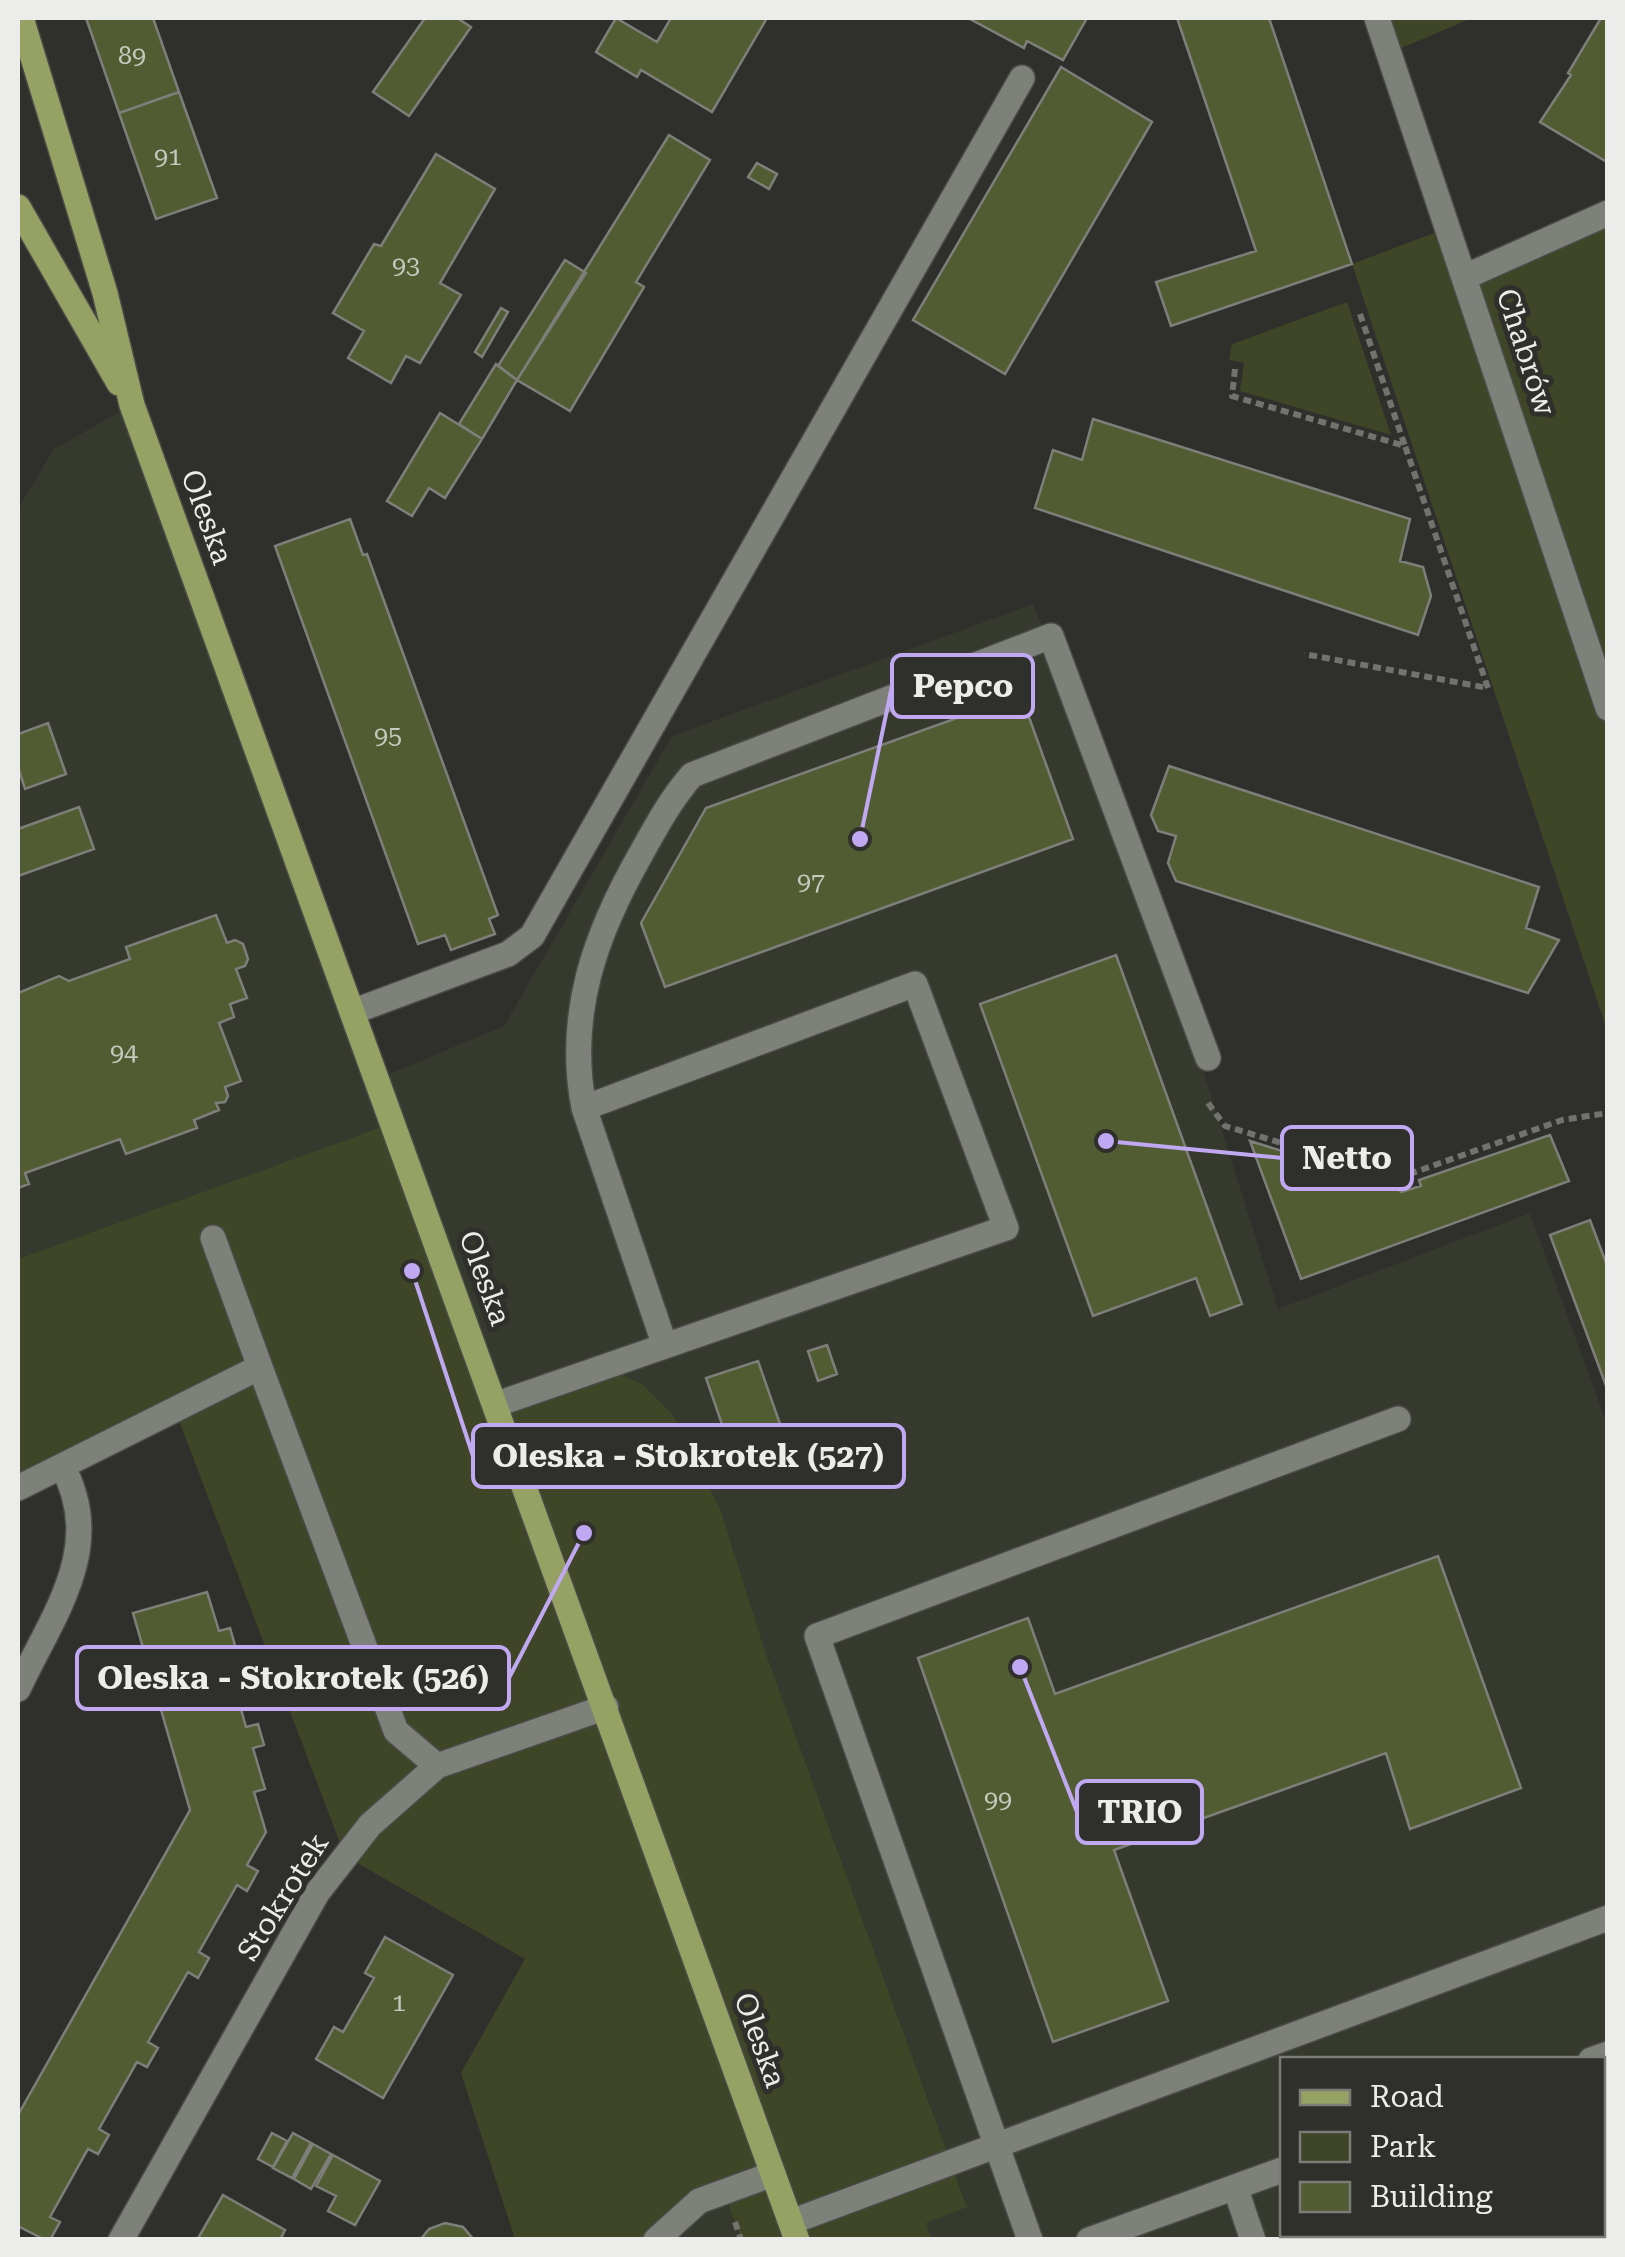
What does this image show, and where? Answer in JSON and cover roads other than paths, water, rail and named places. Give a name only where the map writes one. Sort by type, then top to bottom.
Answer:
[{"type":"main road","name":"Oleska","points":[[21,18],[106,293],[132,405],[794,2231]]},
{"type":"main road","name":"Oleska","points":[[18,207],[132,405]]},
{"type":"street","name":"Chabrów","points":[[1377,18],[1467,276],[1608,708]]},
{"type":"street","points":[[352,1012],[508,954],[532,936],[1022,78]]},
{"type":"street","points":[[1467,276],[1608,212]]},
{"type":"street","points":[[665,1346],[584,1108],[576,1036],[590,963],[618,893],[675,795],[692,775],[1051,636],[1208,1058]]},
{"type":"street","points":[[497,1404],[1006,1228],[916,984],[584,1108]]},
{"type":"street","points":[[213,1238],[396,1732],[437,1766]]},
{"type":"street","points":[[18,1488],[260,1367]]},
{"type":"street","points":[[1030,2240],[817,1636],[1398,1419]]},
{"type":"street","points":[[18,1690],[78,1563],[81,1522],[71,1482],[62,1466]]},
{"type":"street","name":"Stokrotek","points":[[121,2240],[317,1893],[370,1825],[437,1766],[606,1707]]},
{"type":"street","points":[[794,2231],[998,2146],[1608,1918]]},
{"type":"street","points":[[1089,2240],[1280,2171]]},
{"type":"street","points":[[656,2240],[699,2201],[774,2174]]},
{"type":"street","points":[[1235,2187],[1252,2240]]},
{"type":"place","name":"Pepco","points":[[860,839]]},
{"type":"place","name":"Netto","points":[[1106,1141]]},
{"type":"place","name":"Oleska - Stokrotek (527)","points":[[412,1271]]},
{"type":"place","name":"Oleska - Stokrotek (526)","points":[[584,1533]]},
{"type":"place","name":"TRIO","points":[[1020,1667]]}]
